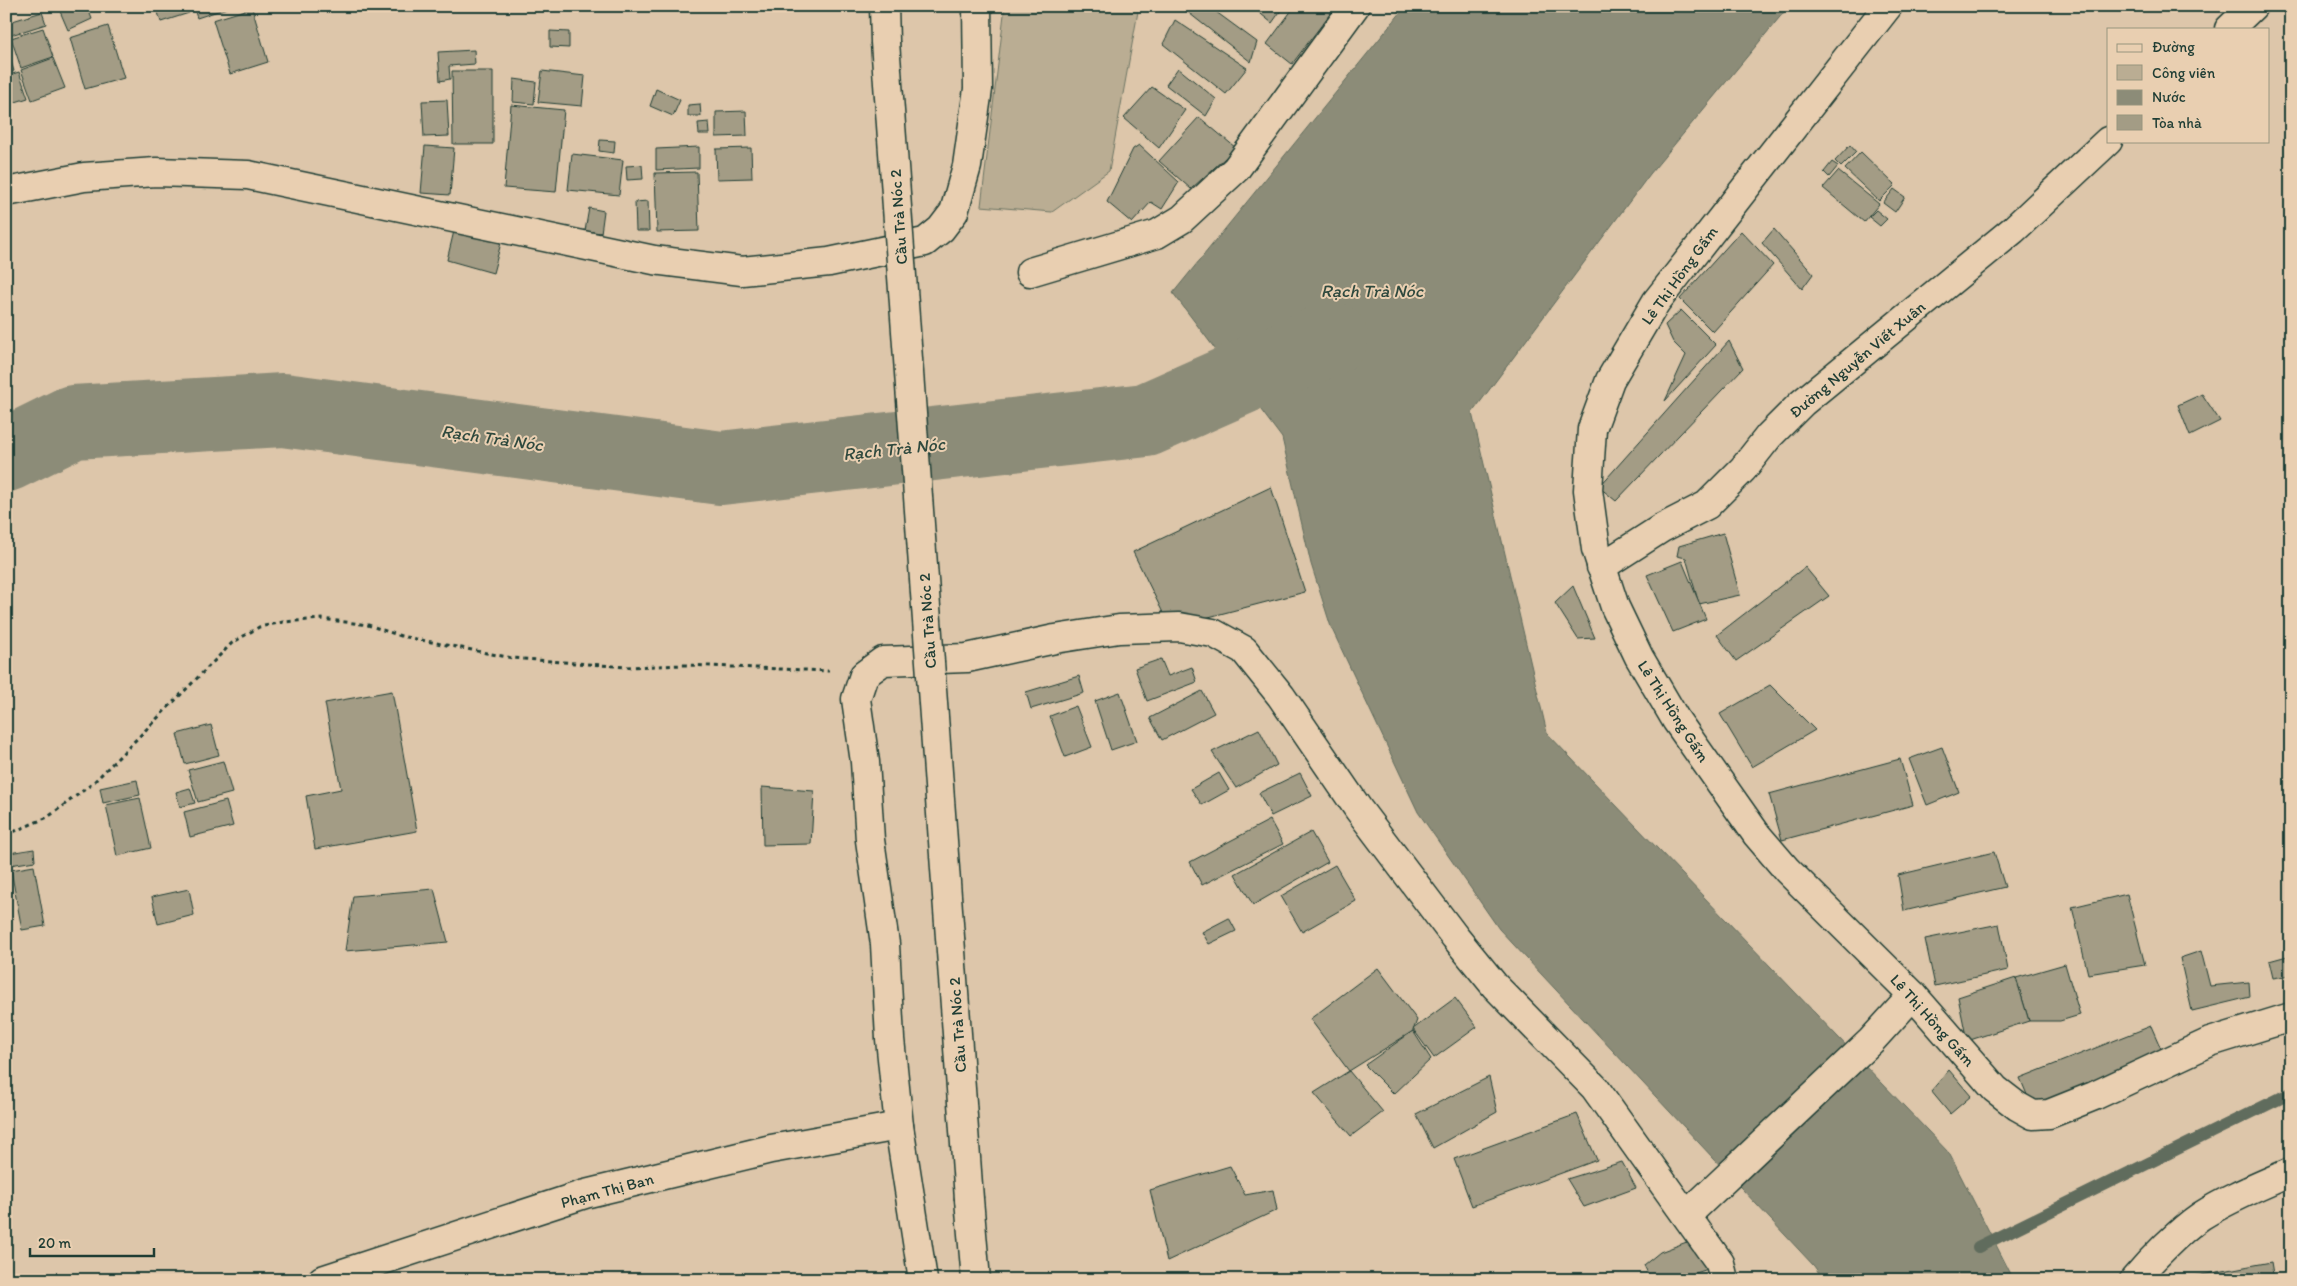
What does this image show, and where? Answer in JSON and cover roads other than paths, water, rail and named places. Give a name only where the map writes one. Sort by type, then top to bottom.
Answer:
[{"type":"street","name":"Cầu Trà Nóc 2","points":[[884,6],[885,42],[976,1280]]},
{"type":"street","points":[[6,192],[84,177],[156,172],[248,175],[654,260],[742,271],[829,262],[925,242],[941,229],[954,212],[967,166],[978,89],[977,6]]},
{"type":"street","points":[[1030,272],[1157,234],[1182,219],[1236,169],[1354,6]]},
{"type":"street","name":"Lê Thị Hồng Gấm","points":[[1888,6],[1656,302],[1610,380],[1592,429],[1588,490],[1596,549],[1615,607],[1639,657],[1676,720],[1757,835],[1787,870],[1913,995],[1995,1089],[2033,1115],[2049,1114],[2094,1096],[2210,1042],[2291,1017]]},
{"type":"street","points":[[2230,28],[2253,6]]},
{"type":"street","name":"Đường Nguyễn Viết Xuân","points":[[1601,568],[1662,528],[1707,505],[1743,469],[1769,436],[1802,403],[2012,230],[2107,142]]},
{"type":"street","points":[[923,1280],[899,1126],[890,1039],[885,944],[870,840],[865,762],[856,699],[864,675],[883,661],[967,658],[1119,629],[1179,627],[1213,633],[1244,650],[1281,696],[1359,810],[1494,986],[1596,1088],[1629,1138],[1688,1214],[1720,1263],[1724,1280]]},
{"type":"street","points":[[1688,1214],[1871,1041],[1913,995]]},
{"type":"street","name":"Phạm Thị Ban","points":[[322,1280],[585,1194],[771,1149],[899,1126]]},
{"type":"street","points":[[2134,1280],[2148,1263],[2200,1217],[2249,1190],[2291,1172]]},
{"type":"water","points":[[1406,6],[1789,6],[1650,174],[1472,413],[1547,733],[1949,1153],[2014,1280],[1824,1280],[1814,1266],[1499,929],[1418,812],[1331,627],[1311,564],[1282,438],[1173,293]]},
{"type":"waterway","name":"Rạch Trà Nóc","points":[[6,455],[73,422],[283,410],[721,468],[1146,420],[1331,338]]},
{"type":"waterway","points":[[1978,1247],[2291,1093]]}]
